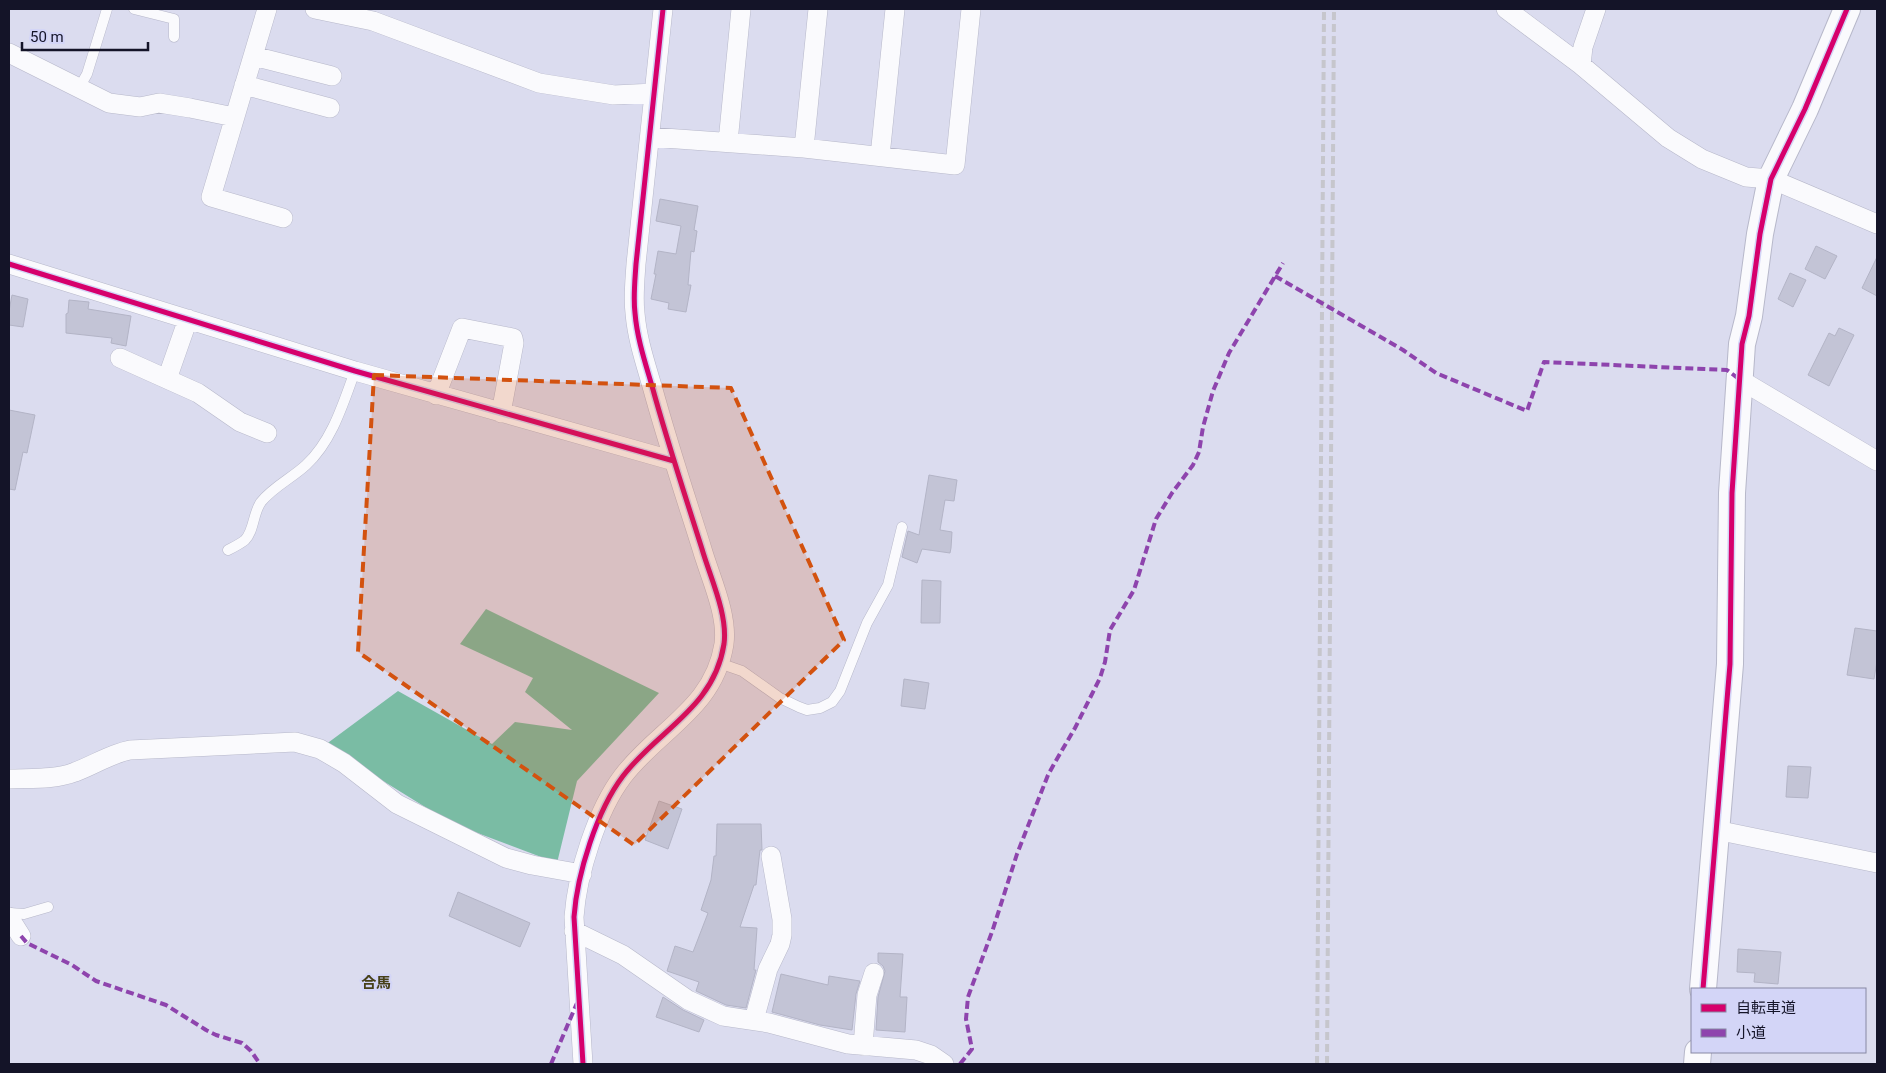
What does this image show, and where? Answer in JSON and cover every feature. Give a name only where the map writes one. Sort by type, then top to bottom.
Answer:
[{"type":"street","points":[[267,9],[211,197],[283,218]]},
{"type":"street","points":[[315,9],[373,21],[539,83],[614,95],[654,93]]},
{"type":"street","points":[[583,1064],[574,931],[574,908],[582,874],[603,811],[614,788],[643,754],[699,701],[712,681],[719,663],[724,638],[722,616],[644,356],[634,307],[636,264],[663,9]]},
{"type":"street","points":[[728,142],[741,9]]},
{"type":"street","points":[[804,148],[818,9]]},
{"type":"street","points":[[880,156],[895,9]]},
{"type":"street","points":[[650,137],[804,148],[955,165],[971,9]]},
{"type":"street","points":[[1506,9],[1581,65],[1668,138],[1702,159],[1746,177],[1772,179],[1877,224]]},
{"type":"street","points":[[1581,65],[1583,47],[1596,9]]},
{"type":"street","points":[[1703,988],[1730,664],[1732,493],[1742,344],[1749,316],[1760,234],[1772,179],[1805,109],[1847,9]]},
{"type":"street","points":[[9,53],[109,103],[140,107],[159,103],[234,118]]},
{"type":"street","points":[[253,56],[332,76]]},
{"type":"street","points":[[244,85],[330,108]]},
{"type":"street","points":[[9,264],[355,371],[674,461]]},
{"type":"street","points":[[167,379],[188,319]]},
{"type":"street","points":[[436,394],[462,328],[513,338],[514,342],[501,413]]},
{"type":"street","points":[[120,358],[198,393],[240,422],[267,433]]},
{"type":"street","points":[[1739,379],[1877,461]]},
{"type":"street","points":[[9,779],[61,776],[75,772],[110,755],[130,750],[295,742],[320,749],[344,763],[397,804],[506,858],[532,866],[582,874]]},
{"type":"street","points":[[1716,830],[1877,864]]},
{"type":"street","points":[[754,1020],[768,969],[780,944],[782,935],[782,919],[772,856]]},
{"type":"street","points":[[9,915],[21,936]]},
{"type":"street","points":[[574,931],[623,955],[698,1006],[723,1016],[770,1023],[836,1041],[863,1046],[916,1050],[931,1055],[944,1064]]},
{"type":"street","points":[[863,1046],[867,995],[874,973]]},
{"type":"lane","points":[[79,88],[87,74],[107,9]]},
{"type":"lane","points":[[134,9],[174,19],[174,37]]},
{"type":"lane","points":[[228,550],[245,540],[256,511],[266,496],[306,466],[323,445],[332,430],[355,371]]},
{"type":"lane","points":[[719,663],[742,671],[780,698],[799,708],[807,710],[820,708],[832,702],[840,691],[867,623],[888,585],[902,527]]},
{"type":"lane","points":[[9,915],[24,914],[48,907]]},
{"type":"highlighted area","points":[[374,375],[731,388],[844,640],[634,845],[358,652]]},
{"type":"shaded area","points":[[486,609],[659,693],[577,781],[557,863],[451,823],[325,745],[398,691],[492,744],[515,722],[572,730],[525,692],[533,678],[460,644]]},
{"type":"building","points":[[660,199],[698,206],[694,230],[697,231],[694,252],[691,251],[688,285],[691,285],[686,312],[668,309],[669,303],[651,299],[658,251],[676,254],[681,226],[656,221]]},
{"type":"building","points":[[1816,246],[1837,256],[1825,279],[1805,269]]},
{"type":"building","points":[[1877,257],[1877,296],[1862,288]]},
{"type":"building","points":[[1790,273],[1806,280],[1793,307],[1778,299]]},
{"type":"building","points":[[12,295],[28,299],[23,327],[9,325]]},
{"type":"building","points":[[69,300],[89,302],[88,309],[131,316],[126,346],[111,343],[112,338],[66,333],[66,314],[68,313]]},
{"type":"building","points":[[1839,328],[1854,335],[1829,386],[1808,375],[1829,333],[1835,336]]},
{"type":"building","points":[[9,410],[35,415],[27,453],[23,452],[15,490],[9,489]]},
{"type":"building","points":[[929,475],[957,480],[954,501],[945,500],[940,530],[952,532],[951,548],[950,553],[922,549],[917,563],[902,557],[908,531],[919,535]]},
{"type":"building","points":[[922,580],[941,581],[940,623],[921,623]]},
{"type":"building","points":[[1855,628],[1877,631],[1877,661],[1874,679],[1847,675]]},
{"type":"building","points":[[904,679],[929,683],[925,709],[901,706]]},
{"type":"building","points":[[1788,766],[1811,767],[1808,798],[1786,797]]},
{"type":"building","points":[[659,801],[682,809],[668,849],[645,840]]},
{"type":"building","points":[[717,824],[761,824],[762,850],[760,850],[756,885],[754,885],[740,927],[757,928],[754,970],[756,970],[746,1008],[726,1005],[696,991],[699,982],[667,971],[675,946],[693,952],[708,913],[701,910],[711,880],[714,856],[716,856]]},
{"type":"building","points":[[458,892],[530,923],[520,947],[449,916]]},
{"type":"building","points":[[1738,949],[1781,952],[1778,984],[1754,982],[1755,973],[1737,972]]},
{"type":"building","points":[[878,953],[903,954],[900,997],[907,997],[905,1032],[876,1030],[878,997],[885,971],[878,962]]},
{"type":"building","points":[[781,974],[828,985],[829,976],[860,981],[856,994],[852,1030],[820,1025],[772,1012]]},
{"type":"building","points":[[663,997],[683,1010],[704,1020],[699,1032],[656,1017]]},
{"type":"railway","points":[[1317,1064],[1324,9]]},
{"type":"railway","points":[[1327,1064],[1334,9]]},
{"type":"marked path","points":[[960,1064],[972,1049],[966,1019],[968,997],[993,929],[1017,854],[1048,775],[1075,728],[1100,678],[1105,662],[1110,630],[1134,590],[1156,519],[1193,465],[1199,452],[1203,427],[1213,391],[1229,353],[1283,263]]},
{"type":"marked path","points":[[1275,276],[1403,350],[1436,373],[1527,411],[1544,362],[1727,370],[1739,379]]},
{"type":"marked path","points":[[21,936],[27,943],[72,965],[96,981],[166,1005],[206,1030],[242,1043],[251,1051],[260,1064]]},
{"type":"marked path","points":[[551,1064],[577,1003]]},
{"type":"cycle path","points":[[583,1064],[574,917],[579,882],[590,843],[605,806],[623,776],[637,759],[683,716],[709,685],[718,666],[725,632],[718,596],[658,407],[642,350],[635,313],[636,264],[663,9]]},
{"type":"cycle path","points":[[1703,988],[1730,664],[1732,493],[1742,344],[1749,316],[1760,234],[1771,179],[1805,109],[1847,9]]},
{"type":"cycle path","points":[[9,264],[355,371],[674,461]]},
{"type":"district","name":"合馬","points":[[376,983]]}]
